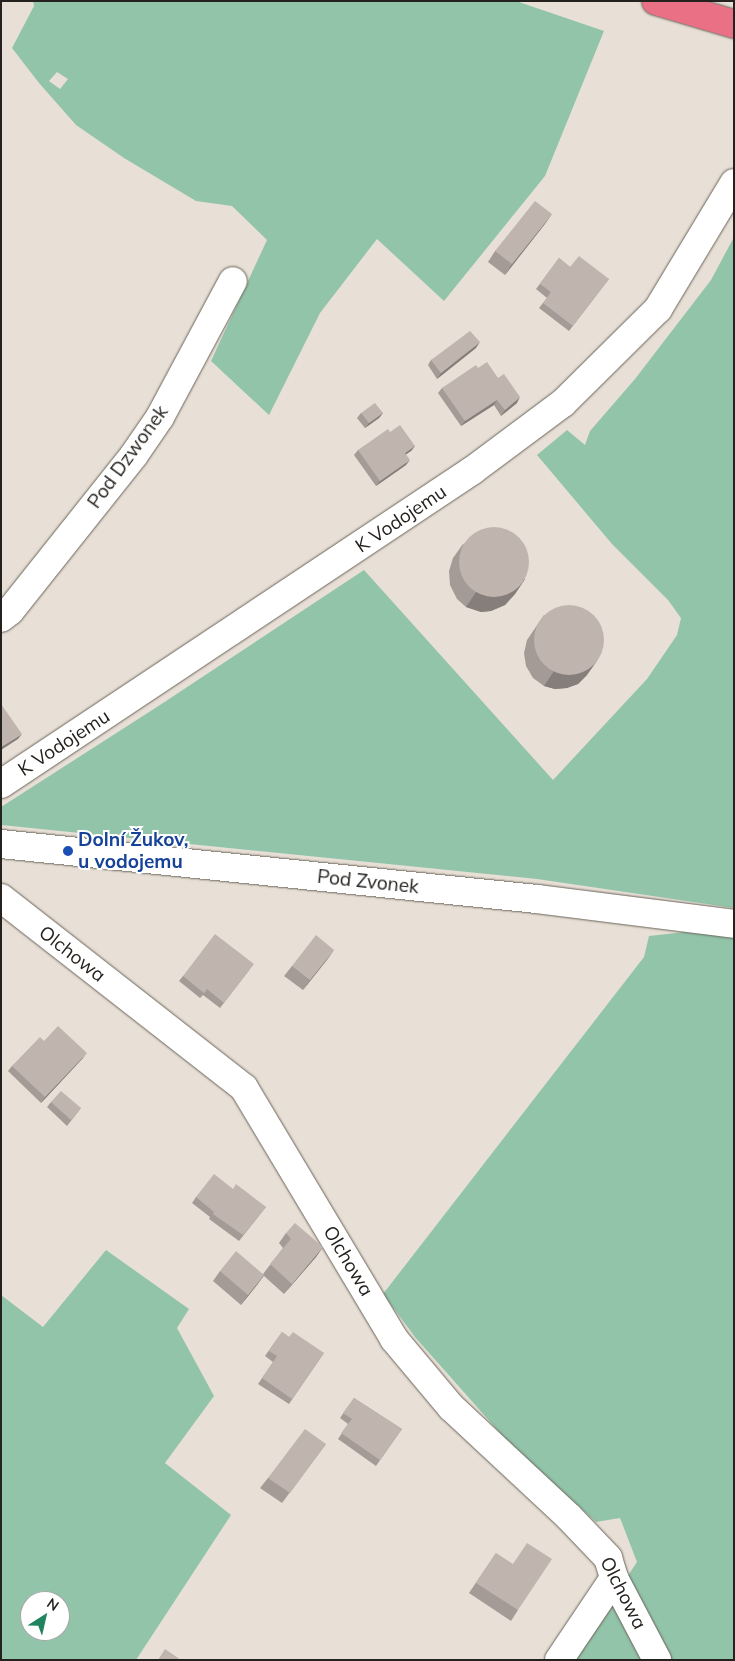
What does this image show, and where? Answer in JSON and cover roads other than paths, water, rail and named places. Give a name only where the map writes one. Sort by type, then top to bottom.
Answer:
[{"type":"highway","points":[[656,1],[734,24]]},
{"type":"street","name":"K Vodojemu","points":[[1,784],[473,470],[562,403],[658,309],[734,183]]},
{"type":"street","name":"Pod Dzwonek","points":[[1,618],[10,611],[145,440],[160,417],[233,281]]},
{"type":"street","name":"Pod Zvonek","points":[[1,844],[537,899],[734,924]]},
{"type":"street","name":"Olchowa","points":[[1,898],[244,1088],[394,1339],[452,1407],[569,1517],[608,1558],[614,1578],[657,1660]]},
{"type":"street","points":[[560,1660],[614,1578]]},
{"type":"place","name":"Dolní Žukov, u vodojemu","points":[[68,851]]}]
